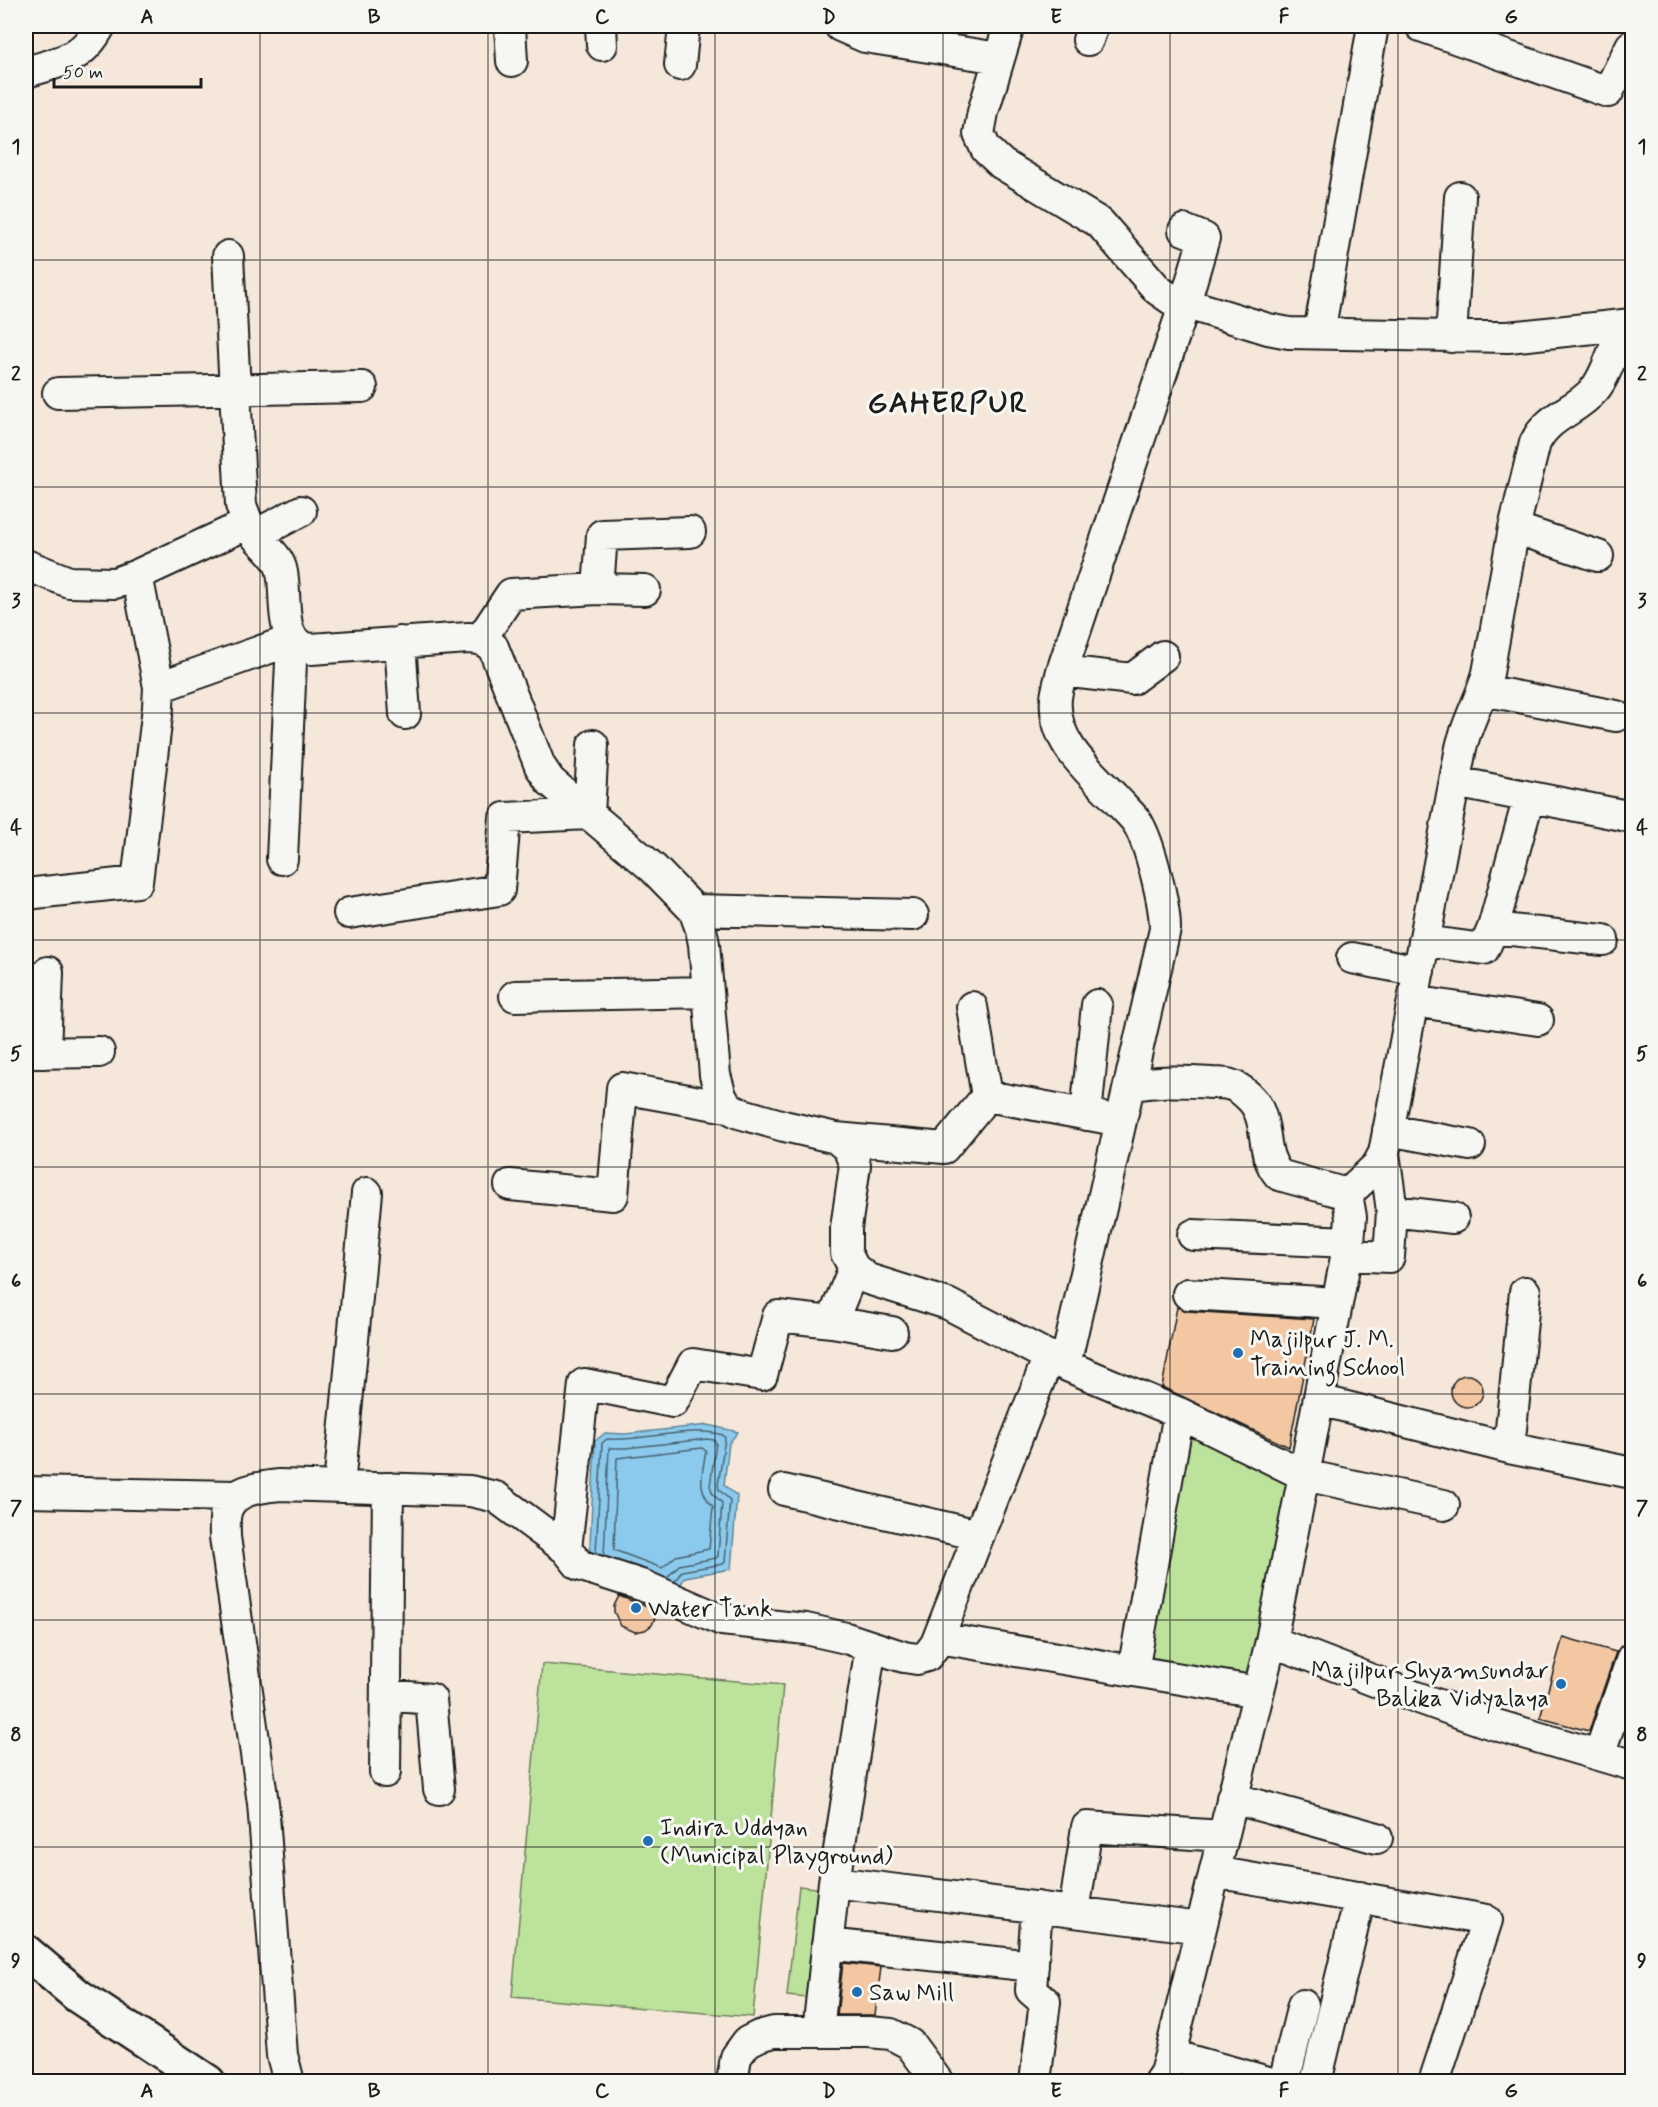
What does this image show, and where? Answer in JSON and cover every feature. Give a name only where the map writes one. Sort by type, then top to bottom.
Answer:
[{"type":"main road","points":[[26,1953],[78,1996],[208,2082]]},
{"type":"street","points":[[26,72],[60,62],[80,53],[91,43],[100,26]]},
{"type":"street","points":[[510,26],[512,61]]},
{"type":"street","points":[[680,65],[684,26]]},
{"type":"street","points":[[840,26],[865,37],[999,58]]},
{"type":"street","points":[[1009,26],[983,112],[979,134],[986,149],[1002,164],[1100,223],[1158,290],[1171,299],[1268,329],[1289,333],[1508,337],[1628,325]]},
{"type":"street","points":[[1319,333],[1373,26]]},
{"type":"street","points":[[1421,26],[1608,92],[1631,46]]},
{"type":"street","points":[[1450,337],[1460,197]]},
{"type":"street","points":[[26,1492],[237,1496],[256,1488],[280,1485],[470,1491],[496,1497],[566,1549],[579,1565],[644,1586],[722,1620],[806,1629],[917,1659],[927,1656],[932,1651],[979,1535],[1057,1361],[1121,1121],[1165,929],[1165,914],[1146,840],[1136,821],[1080,762],[1062,738],[1057,719],[1056,700],[1062,671],[1185,303],[1204,238],[1184,230]]},
{"type":"street","points":[[228,256],[241,505],[251,530],[277,559],[281,569],[287,628],[292,640],[282,859]]},
{"type":"street","points":[[1347,1194],[1377,1166],[1386,1142],[1464,736],[1483,690],[1514,528],[1535,443],[1540,432],[1548,424],[1595,390],[1628,325]]},
{"type":"street","points":[[58,393],[362,387]]},
{"type":"street","points":[[26,565],[69,582],[115,583],[302,511]]},
{"type":"street","points":[[1514,528],[1598,555]]},
{"type":"street","points":[[598,589],[602,535],[690,532]]},
{"type":"street","points":[[26,894],[137,882],[159,687],[137,575]]},
{"type":"street","points":[[481,639],[511,594],[598,589],[645,590]]},
{"type":"street","points":[[292,640],[300,647],[311,649],[468,638],[481,639],[493,647],[540,766],[550,781],[653,867],[694,910],[703,937],[716,1075],[721,1096],[727,1107]]},
{"type":"street","points":[[159,687],[292,640]]},
{"type":"street","points":[[400,642],[405,714]]},
{"type":"street","points":[[1062,671],[1132,679],[1163,656]]},
{"type":"street","points":[[1483,690],[1616,716]]},
{"type":"street","points":[[589,814],[593,745]]},
{"type":"street","points":[[1455,782],[1632,817]]},
{"type":"street","points":[[1424,941],[1485,949],[1493,928],[1529,797]]},
{"type":"street","points":[[349,913],[499,890],[504,818],[589,814]]},
{"type":"street","points":[[694,910],[913,915]]},
{"type":"street","points":[[1493,928],[1603,940]]},
{"type":"street","points":[[1352,958],[1419,971]]},
{"type":"street","points":[[48,972],[35,1053],[99,1052]]},
{"type":"street","points":[[515,996],[708,992]]},
{"type":"street","points":[[1413,1001],[1538,1020]]},
{"type":"street","points":[[1086,1115],[1097,1005]]},
{"type":"street","points":[[510,1185],[613,1195],[622,1088],[727,1107],[739,1113],[836,1138],[944,1148],[987,1096],[972,1007]]},
{"type":"street","points":[[1129,1086],[1151,1082],[1189,1081],[1231,1084],[1250,1097],[1259,1110],[1267,1154],[1272,1167],[1279,1175],[1347,1194]]},
{"type":"street","points":[[987,1096],[1121,1121]]},
{"type":"street","points":[[836,1138],[848,1148],[855,1165],[846,1253],[854,1268],[868,1279],[948,1304],[1057,1361],[1179,1413],[1304,1475],[1444,1505]]},
{"type":"street","points":[[1386,1142],[1470,1145]]},
{"type":"street","points":[[1193,1235],[1348,1248],[1389,1257],[1392,1211],[1386,1142]]},
{"type":"street","points":[[339,1486],[367,1193]]},
{"type":"street","points":[[1268,2082],[1164,2068],[1201,1928],[1271,1641],[1348,1248],[1351,1217],[1347,1194]]},
{"type":"street","points":[[1392,1211],[1453,1218]]},
{"type":"street","points":[[832,1322],[854,1268]]},
{"type":"street","points":[[1509,1448],[1525,1292]]},
{"type":"street","points":[[1188,1294],[1337,1303]]},
{"type":"street","points":[[566,1549],[584,1384],[673,1402],[693,1364],[762,1375],[778,1316],[892,1332]]},
{"type":"street","points":[[1319,1400],[1509,1448],[1632,1473]]},
{"type":"street","points":[[1133,1671],[1179,1413]]},
{"type":"street","points":[[384,1772],[388,1488]]},
{"type":"street","points":[[784,1490],[979,1535]]},
{"type":"street","points":[[237,1496],[226,1510],[225,1537],[262,1803],[282,2055],[290,2082]]},
{"type":"street","points":[[939,1638],[1258,1692]]},
{"type":"street","points":[[1271,1641],[1486,1722],[1632,1765]]},
{"type":"street","points":[[818,2032],[834,1882],[871,1646]]},
{"type":"street","points":[[1599,1755],[1632,1658]]},
{"type":"street","points":[[386,1695],[431,1699],[440,1789]]},
{"type":"street","points":[[1232,1798],[1377,1838]]},
{"type":"street","points":[[1074,1912],[1087,1827],[1223,1836]]},
{"type":"street","points":[[1215,1872],[1487,1920],[1434,2082]]},
{"type":"street","points":[[834,1882],[1201,1928]]},
{"type":"street","points":[[1316,2082],[1360,1898]]},
{"type":"street","points":[[1035,2082],[1045,2002],[1031,1990],[1037,1907]]},
{"type":"street","points":[[827,1944],[1033,1966]]},
{"type":"street","points":[[1284,2082],[1303,2006]]},
{"type":"street","points":[[732,2082],[736,2057],[747,2042],[774,2032],[891,2034],[910,2044],[938,2082]]},
{"type":"green space","points":[[1179,1413],[1304,1476],[1258,1692],[1133,1671]]},
{"type":"green space","name":"Indira Uddyan (Municipal Playground)","points":[[542,1664],[783,1685],[753,2017],[512,1997]]},
{"type":"green space","points":[[799,1886],[833,1890],[820,1999],[787,1996]]},
{"type":"water","points":[[708,1425],[738,1432],[729,1443],[724,1485],[737,1496],[731,1569],[685,1577],[674,1596],[589,1565],[595,1441],[605,1433],[625,1434]]},
{"type":"building","name":"Majilpur J. M. Training School","points":[[1177,1307],[1187,1311],[1314,1319],[1289,1447],[1162,1387]]},
{"type":"building","points":[[1467,1375],[1478,1380],[1483,1391],[1478,1402],[1467,1407],[1456,1402],[1451,1391],[1456,1380]]},
{"type":"building","name":"Water Tank","points":[[619,1596],[658,1611],[652,1625],[645,1630],[635,1632],[621,1626],[614,1612]]},
{"type":"building","name":"Majilpur Shyamsundar Balika Vidyalaya","points":[[1563,1637],[1616,1652],[1589,1731],[1540,1718]]},
{"type":"building","name":"Saw Mill","points":[[843,1963],[881,1967],[875,2015],[837,2015]]},
{"type":"place","name":"Majilpur J. M. Training School","points":[[1238,1353]]},
{"type":"place","name":"Water Tank","points":[[636,1608]]},
{"type":"place","name":"Majilpur Shyamsundar Balika Vidyalaya","points":[[1561,1684]]},
{"type":"place","name":"Indira Uddyan (Municipal Playground)","points":[[648,1841]]},
{"type":"place","name":"Saw Mill","points":[[857,1992]]},
{"type":"district","name":"GAHERPUR","points":[[948,402]]}]
